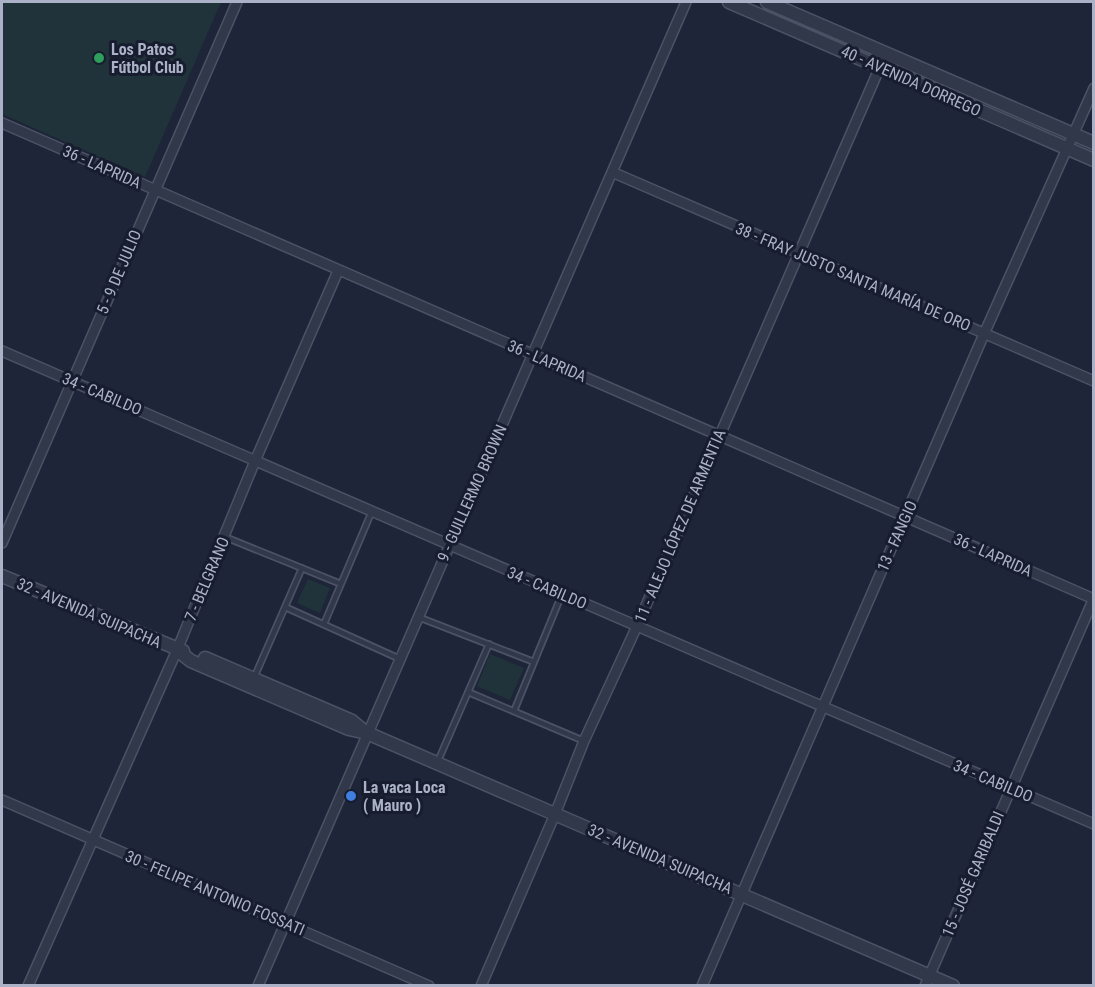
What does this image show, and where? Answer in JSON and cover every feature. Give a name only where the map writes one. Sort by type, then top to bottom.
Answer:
[{"type":"street","name":"5 - 9 DE JULIO","points":[[2,543],[237,2]]},
{"type":"street","name":"9 - GUILLERMO BROWN","points":[[258,986],[686,2]]},
{"type":"street","name":"40 - AVENIDA DORREGO","points":[[729,2],[1094,160]]},
{"type":"street","name":"40 - AVENIDA DORREGO","points":[[767,2],[1094,143]]},
{"type":"street","name":"11 - ALEJO LÓPEZ DE ARMENTIA","points":[[481,986],[584,741],[637,627],[886,53]]},
{"type":"street","name":"13 - FANGIO","points":[[702,986],[984,334],[1094,88]]},
{"type":"street","name":"36 - LAPRIDA","points":[[2,123],[1093,598]]},
{"type":"street","name":"38 - FRAY JUSTO SANTA MARÍA DE ORO","points":[[612,172],[1094,381]]},
{"type":"street","name":"7 - BELGRANO","points":[[28,986],[177,650],[255,461],[338,270]]},
{"type":"street","name":"34 - CABILDO","points":[[2,351],[1094,824]]},
{"type":"street","name":"32 - AVENIDA SUIPACHA","points":[[2,576],[177,650],[194,654],[254,678],[352,721],[368,733]]},
{"type":"street","name":"15 - JOSÉ GARIBALDI","points":[[927,980],[1093,598]]},
{"type":"street","name":"32 - AVENIDA SUIPACHA","points":[[177,650],[191,661],[349,729],[368,733],[741,894],[927,980],[953,986]]},
{"type":"street","name":"30 - FELIPE ANTONIO FOSSATI","points":[[2,800],[429,986]]},
{"type":"lane","points":[[324,624],[372,512]]},
{"type":"lane","points":[[225,537],[341,584]]},
{"type":"lane","points":[[254,678],[302,568]]},
{"type":"lane","points":[[514,711],[562,594]]},
{"type":"lane","points":[[285,608],[400,659]]},
{"type":"lane","points":[[418,617],[534,662]]},
{"type":"lane","points":[[437,763],[489,644]]},
{"type":"lane","points":[[468,692],[584,741]]},
{"type":"shaded area","name":"Los Patos Fútbol Club","points":[[2,2],[221,2],[145,177],[2,114]]},
{"type":"shaded area","points":[[741,2],[749,2],[860,49],[859,52]]},
{"type":"shaded area","points":[[900,67],[1050,131],[1049,134],[899,70]]},
{"type":"shaded area","points":[[308,579],[330,588],[320,613],[297,603]]},
{"type":"shaded area","points":[[490,654],[524,668],[510,700],[477,686]]},
{"type":"place","name":"Los Patos Fútbol Club","points":[[99,58]]},
{"type":"place","name":"La vaca Loca ( Mauro )","points":[[351,796]]}]
